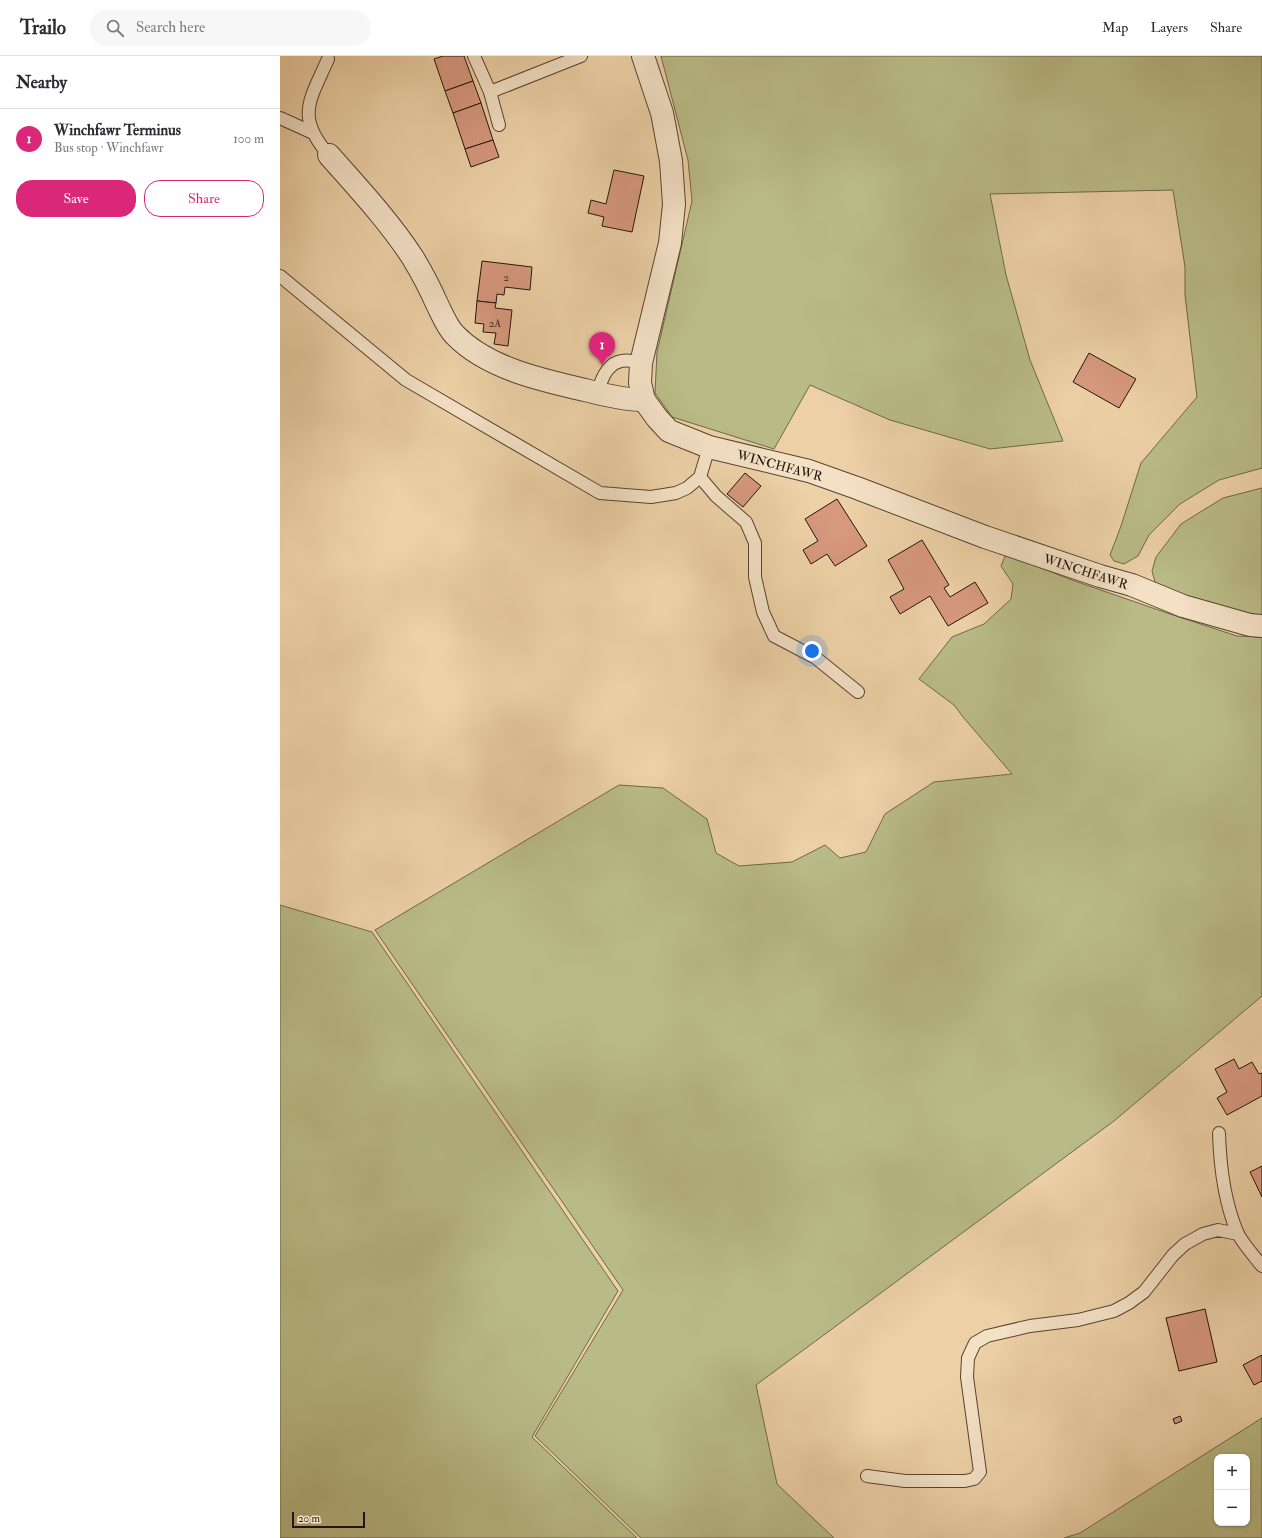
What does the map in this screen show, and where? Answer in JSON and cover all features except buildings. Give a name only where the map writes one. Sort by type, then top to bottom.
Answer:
[{"type":"street","name":"WINCHFAWR","points":[[643,56],[662,113],[671,161],[674,204],[670,243],[641,363],[640,382],[644,400],[656,418],[669,431],[709,447],[809,471],[986,537],[1100,576],[1132,585],[1183,606],[1250,625],[1262,626]]},
{"type":"street","points":[[329,155],[365,195],[404,246],[423,275],[453,333],[466,345],[506,368],[552,383],[629,400],[644,400]]},
{"type":"lane","points":[[474,56],[490,92],[499,125]]},
{"type":"lane","points":[[490,92],[582,56]]},
{"type":"lane","points":[[328,59],[312,94],[308,118],[312,132],[320,146],[329,155]]},
{"type":"lane","points":[[280,118],[312,132]]},
{"type":"lane","points":[[280,276],[406,380],[600,493],[651,497],[676,493],[687,488],[700,477],[709,447]]},
{"type":"lane","points":[[598,393],[602,378],[608,370],[618,362],[631,361],[641,363]]},
{"type":"lane","points":[[700,477],[716,496],[746,522],[755,543],[755,577],[763,612],[774,636],[816,658],[858,692]]},
{"type":"lane","points":[[1219,1133],[1220,1168],[1229,1208],[1238,1234],[1262,1266]]},
{"type":"lane","points":[[867,1476],[905,1481],[965,1482],[974,1479],[980,1472],[967,1377],[968,1358],[975,1343],[987,1336],[1030,1326],[1078,1320],[1114,1311],[1129,1303],[1144,1292],[1172,1255],[1185,1244],[1203,1234],[1218,1230],[1238,1234]]},
{"type":"green space","points":[[661,56],[1262,56],[1262,468],[1219,480],[1180,504],[1149,535],[1138,556],[1124,564],[1114,561],[1110,555],[1141,463],[1197,397],[1185,295],[1185,267],[1173,190],[990,194],[1006,275],[1030,360],[1063,441],[990,449],[890,420],[810,385],[774,449],[672,417],[655,393],[657,352],[692,201],[688,160]]},
{"type":"green space","points":[[1262,488],[1262,616],[1223,608],[1175,593],[1155,582],[1152,571],[1156,557],[1181,524],[1223,498]]},
{"type":"green space","points":[[1006,554],[1069,579],[1237,636],[1262,637],[1262,996],[1114,1121],[756,1385],[777,1484],[834,1538],[641,1538],[535,1436],[623,1290],[375,930],[619,785],[663,788],[707,819],[716,853],[739,866],[792,862],[825,845],[840,858],[866,852],[885,814],[934,782],[1012,774],[954,705],[919,679],[952,637],[984,624],[1011,599],[1013,584],[1001,566]]},
{"type":"green space","points":[[280,905],[372,932],[618,1291],[532,1437],[637,1538],[280,1538]]},
{"type":"green space","points":[[1262,1418],[1262,1538],[1064,1538],[1080,1533]]},
{"type":"place","name":"Winchfawr Terminus","points":[[602,365]]}]
